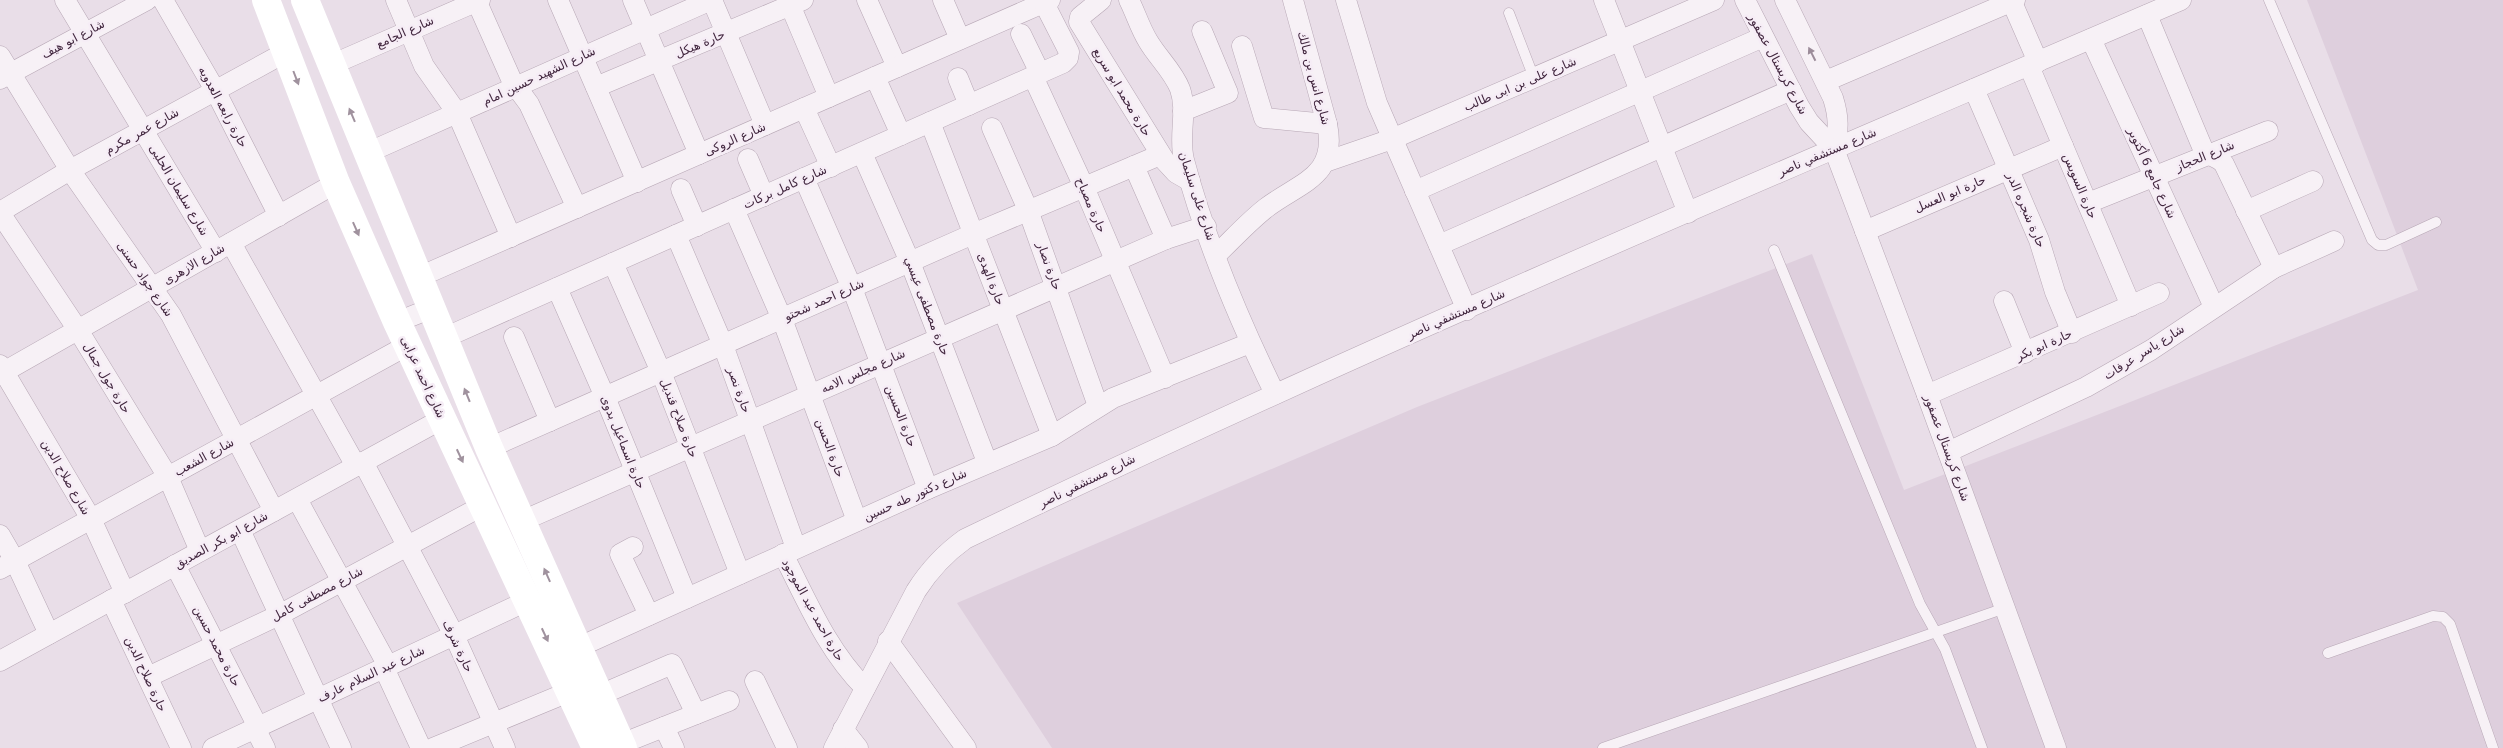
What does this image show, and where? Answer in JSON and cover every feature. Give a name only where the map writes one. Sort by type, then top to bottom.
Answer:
[{"type":"street","name":"شارع سليمان الحلبى","points":[[65,0],[142,130],[223,248],[360,464]]},
{"type":"street","name":"شارع ابو هيف","points":[[5,76],[146,0]]},
{"type":"street","name":"حارة رابعه العدويه","points":[[163,0],[215,90],[279,216]]},
{"type":"street","name":"شارع احمد عرابى","points":[[266,0],[336,184],[402,333],[571,691],[613,747]]},
{"type":"street","points":[[305,0],[489,448],[600,695],[613,747],[729,701]]},
{"type":"street","points":[[396,0],[408,30],[434,82],[456,114],[510,237]]},
{"type":"street","points":[[477,0],[516,87],[529,104],[577,208]]},
{"type":"street","name":"شارع الجامع","points":[[331,65],[477,0]]},
{"type":"street","points":[[558,0],[637,182]]},
{"type":"street","points":[[633,0],[699,154]]},
{"type":"street","points":[[712,0],[765,125]]},
{"type":"street","name":"شارع الشهيد حسين امام","points":[[367,153],[582,56],[712,0]]},
{"type":"street","points":[[867,0],[896,67]]},
{"type":"street","points":[[943,0],[960,39]]},
{"type":"street","name":"حارة محمد ابو سريع","points":[[1101,0],[1080,17],[1079,22],[1160,155],[1170,167],[1190,181]]},
{"type":"street","name":"شارع على سليمان","points":[[1129,0],[1148,41],[1177,82],[1183,111],[1180,141],[1190,181],[1250,343],[1275,394]]},
{"type":"street","name":"شارع انس بن مالك","points":[[1216,255],[1268,207],[1314,178],[1325,162],[1330,137],[1293,0]]},
{"type":"street","points":[[1346,0],[1377,103],[1467,310]]},
{"type":"street","points":[[1604,0],[1688,213]]},
{"type":"street","name":"شارع على بن ابى طالب","points":[[1325,162],[1392,139],[1714,0]]},
{"type":"street","name":"شارع كريستال عصفور","points":[[1745,0],[1790,90],[1809,122],[1834,149],[1927,395],[2056,748]]},
{"type":"street","points":[[1785,0],[1826,81],[1838,115],[1839,132],[1834,149]]},
{"type":"street","points":[[1826,81],[2012,0]]},
{"type":"street","name":"حارة السويس","points":[[2012,0],[2063,146],[2131,306]]},
{"type":"street","name":"شارع مستشفي ناصر","points":[[834,748],[888,641],[929,570],[945,553],[965,539],[1275,394],[1834,149],[2181,0]]},
{"type":"street","name":"شارع الروكى","points":[[419,277],[960,39],[1021,6],[1047,1]]},
{"type":"street","name":"شارع كامل بركات","points":[[444,338],[1063,63],[1068,55],[1047,1]]},
{"type":"street","points":[[793,2],[829,97]]},
{"type":"street","name":"حارة هيكل","points":[[596,88],[793,2]]},
{"type":"street","points":[[2147,14],[2201,146],[2208,154],[2217,157],[2224,164],[2274,268]]},
{"type":"street","points":[[1183,111],[1228,93],[1202,31]]},
{"type":"street","name":"حارة مصباح","points":[[1021,34],[1038,69],[1036,83],[1084,187],[1165,378]]},
{"type":"street","points":[[1415,191],[1763,37]]},
{"type":"street","name":"شارع جامع 6 أكتوبر","points":[[2091,39],[2214,307]]},
{"type":"street","points":[[1242,46],[1263,116],[1327,124]]},
{"type":"street","name":"شارع عمر مكرم","points":[[0,212],[70,170],[286,52]]},
{"type":"street","name":"شارع جواد حسنى","points":[[0,56],[5,76],[171,315],[274,511]]},
{"type":"street","points":[[875,77],[901,136]]},
{"type":"street","points":[[958,78],[969,105]]},
{"type":"street","name":"حارة شجره الدر","points":[[1974,89],[2039,240],[2055,292],[2072,332]]},
{"type":"street","points":[[1439,245],[1790,90]]},
{"type":"street","points":[[804,108],[831,167]]},
{"type":"street","name":"حارة الهدى","points":[[930,122],[1052,436]]},
{"type":"street","name":"حارة نصار","points":[[992,128],[1028,210],[1057,286],[1098,406]]},
{"type":"street","name":"شارع الحجاز","points":[[2088,203],[2268,131]]},
{"type":"street","name":"حارة ابو العسل","points":[[1865,231],[2063,146]]},
{"type":"street","name":"حارة مصطفى عيسي","points":[[862,153],[910,262],[987,462]]},
{"type":"street","name":"شارع احمد شحتو","points":[[489,448],[1028,210],[1160,155]]},
{"type":"street","points":[[748,159],[764,196]]},
{"type":"street","points":[[1134,166],[1166,239]]},
{"type":"street","name":"حارة الحسين","points":[[804,178],[852,288],[928,489]]},
{"type":"street","points":[[2246,211],[2313,182]]},
{"type":"street","name":"شارع الازهرى","points":[[1,370],[78,330],[336,184]]},
{"type":"street","points":[[681,189],[697,226]]},
{"type":"street","name":"حارة الحسن","points":[[734,209],[782,319],[857,521]]},
{"type":"street","name":"حارة جول جمال","points":[[0,212],[78,330],[168,477],[200,551]]},
{"type":"street","name":"شارع مجلس الامه","points":[[522,521],[1057,286],[1166,239],[1206,226]]},
{"type":"street","name":"حارة نصر","points":[[676,235],[723,345],[750,421],[790,551]]},
{"type":"street","name":"شارع ياسر عرفات","points":[[1948,452],[2086,387],[2151,350],[2274,268],[2334,241]]},
{"type":"street","name":"حارة صلاح قنديل","points":[[613,263],[661,372],[740,574]]},
{"type":"street","name":"حارة اسماعيل بدوى","points":[[557,288],[605,397],[687,598]]},
{"type":"street","name":"حارة ابو بكر","points":[[1927,395],[2159,293]]},
{"type":"street","points":[[2004,301],[2025,353]]},
{"type":"street","name":"شارع الشعب","points":[[8,565],[317,396],[402,333],[432,308]]},
{"type":"street","points":[[514,337],[550,421]]},
{"type":"street","name":"شارع دكتور طه حسين","points":[[579,647],[987,462],[1052,436],[1076,423],[1098,406],[1250,343]]},
{"type":"street","name":"شارع صلاح الدين","points":[[1,370],[91,519],[118,596]]},
{"type":"street","name":"شارع ابو بكر الصديق","points":[[0,661],[442,419]]},
{"type":"street","name":"حارة شرف","points":[[360,464],[408,546],[454,635],[505,748]]},
{"type":"street","points":[[297,499],[386,667],[421,748]]},
{"type":"street","name":"شارع مصطفى كامل","points":[[148,677],[279,615],[484,505]]},
{"type":"street","points":[[240,530],[341,748]]},
{"type":"street","points":[[0,535],[8,565],[49,634]]},
{"type":"street","points":[[633,547],[620,554],[649,615]]},
{"type":"street","name":"حارة احمد عبد الموجود","points":[[790,551],[831,647],[865,688]]},
{"type":"street","name":"حارة محمد حسين","points":[[175,565],[257,727],[265,748]]},
{"type":"street","name":"حارة صلاح الدين","points":[[118,596],[148,677],[181,748]]},
{"type":"street","name":"شارع عبد السلام عارف","points":[[212,748],[529,600]]},
{"type":"street","points":[[888,641],[966,748]]},
{"type":"street","points":[[600,695],[672,664],[696,714]]},
{"type":"street","points":[[755,682],[787,748]]},
{"type":"street","points":[[433,748],[571,691]]},
{"type":"street","points":[[664,727],[674,748]]},
{"type":"street","points":[[843,729],[858,748]]},
{"type":"lane","points":[[2269,0],[2372,240],[2378,245],[2386,245],[2436,222]]},
{"type":"lane","points":[[1509,13],[1534,78]]},
{"type":"lane","points":[[1774,250],[1920,604],[1945,649],[1982,748]]},
{"type":"lane","points":[[1603,748],[2005,608]]},
{"type":"lane","points":[[2328,653],[2433,616],[2443,617],[2450,624],[2493,748]]},
{"type":"shaded area","points":[[2307,0],[2503,0],[2503,748],[1052,748],[957,603],[1417,407],[1812,254],[1904,490],[2418,290]]}]
